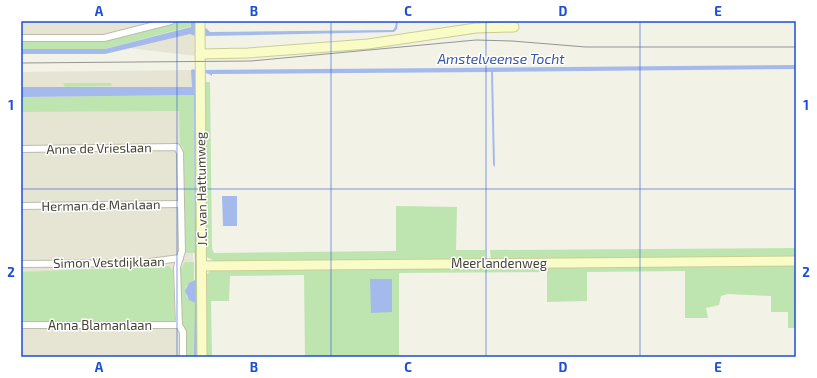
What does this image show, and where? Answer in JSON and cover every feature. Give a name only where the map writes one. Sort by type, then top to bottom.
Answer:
[{"type":"street","points":[[21,38],[104,38],[171,21]]},
{"type":"street","name":"J.C. van Hattumweg","points":[[200,21],[202,357]]},
{"type":"street","points":[[200,54],[248,53],[368,44],[476,28],[514,27]]},
{"type":"street","name":"Anne de Vrieslaan","points":[[21,149],[177,147]]},
{"type":"street","name":"Simon Vestdijklaan","points":[[21,264],[142,263],[180,258],[182,251],[180,153],[177,147]]},
{"type":"street","name":"Herman de Manlaan","points":[[21,206],[181,204]]},
{"type":"street","points":[[180,258],[177,267],[179,325],[183,332],[183,357]]},
{"type":"street","name":"Meerlandenweg","points":[[202,266],[796,261]]},
{"type":"street","name":"Anna Blamanlaan","points":[[21,325],[179,325]]},
{"type":"shaded area","points":[[21,21],[203,21],[205,57],[103,45],[21,47]]},
{"type":"shaded area","points":[[193,70],[193,357],[21,357],[21,72]]},
{"type":"green space","points":[[180,21],[191,21],[191,26],[105,49],[21,49],[21,41],[105,41]]},
{"type":"green space","points":[[202,82],[210,82],[212,249],[214,253],[396,251],[396,206],[457,207],[456,250],[485,250],[485,259],[214,261],[205,256]]},
{"type":"green space","points":[[63,83],[111,83],[112,86],[65,87]]},
{"type":"green space","points":[[194,95],[195,253],[185,253],[184,157],[183,147],[180,145],[179,111],[21,112],[21,97]]},
{"type":"green space","points":[[796,248],[796,257],[491,259],[490,250]]},
{"type":"green space","points":[[185,262],[194,262],[194,280],[186,286],[186,297],[195,303],[195,357],[187,357],[186,331],[180,320],[180,277],[181,269]]},
{"type":"green space","points":[[796,264],[796,328],[788,328],[788,312],[771,312],[771,296],[728,294],[721,296],[719,305],[706,308],[708,318],[685,318],[685,271],[587,272],[587,301],[547,302],[547,272],[399,273],[399,357],[305,357],[304,275],[230,276],[229,301],[211,301],[212,357],[205,357],[205,276],[211,270]]},
{"type":"green space","points":[[169,266],[173,270],[175,320],[172,322],[21,322],[21,272]]},
{"type":"water","points":[[191,21],[195,21],[195,31],[197,35],[195,36],[190,34],[105,54],[21,54],[21,49],[105,49],[191,27]]},
{"type":"water","points":[[396,21],[398,21],[397,29],[394,32],[204,36],[203,33],[206,28],[210,32],[393,30]]},
{"type":"water","points":[[796,65],[796,69],[493,72],[495,167],[493,165],[491,72],[212,74],[212,76],[202,70]]},
{"type":"water","points":[[194,69],[197,73],[195,75],[199,357],[194,357],[195,303],[189,300],[185,291],[189,283],[195,280],[194,95],[21,97],[21,87],[192,87],[191,70]]},
{"type":"water","points":[[222,196],[237,196],[237,226],[223,226]]},
{"type":"water","points":[[370,279],[392,279],[392,312],[371,313]]},
{"type":"tram line","points":[[21,63],[251,61],[476,40],[512,41],[586,47],[796,47]]},
{"type":"water label","name":"Amstelveense Tocht","points":[[501,59]]}]
